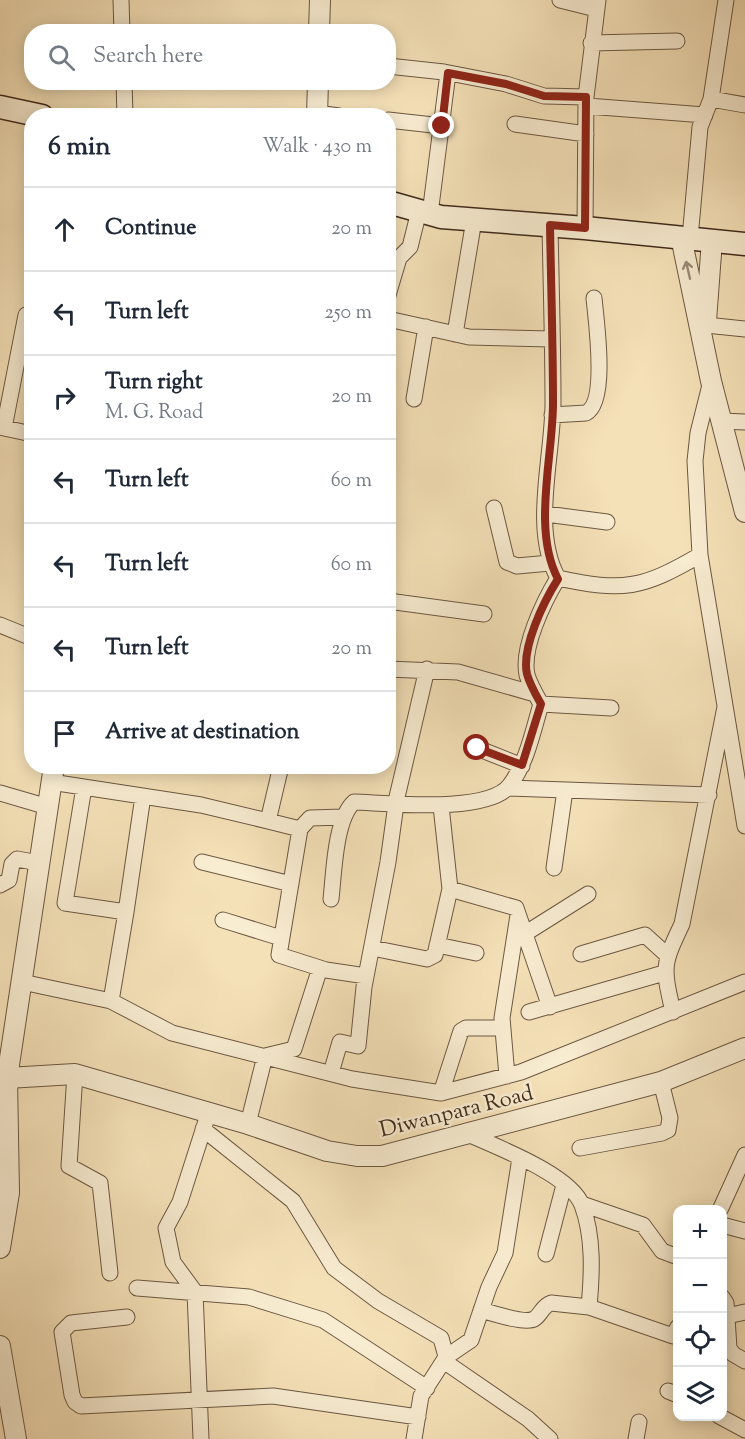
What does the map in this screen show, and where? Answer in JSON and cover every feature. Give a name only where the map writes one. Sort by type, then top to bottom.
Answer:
[{"type":"main road","points":[[0,107],[24,112]]},
{"type":"main road","points":[[396,204],[425,212],[474,220],[745,242]]},
{"type":"street","points":[[121,0],[122,24]]},
{"type":"street","points":[[319,24],[320,0]]},
{"type":"street","points":[[560,0],[597,5],[586,102],[585,228]]},
{"type":"street","points":[[726,0],[711,99],[700,127],[692,192],[694,238],[711,381],[745,512]]},
{"type":"street","points":[[591,43],[677,41]]},
{"type":"street","points":[[396,67],[448,73],[506,84],[544,96],[705,115]]},
{"type":"street","points":[[396,268],[399,258],[410,247],[425,212],[442,126],[448,73]]},
{"type":"street","points":[[124,90],[125,108]]},
{"type":"street","points":[[317,108],[318,90]]},
{"type":"street","points":[[711,99],[745,105]]},
{"type":"street","points":[[396,121],[442,126]]},
{"type":"street","points":[[515,124],[586,134]]},
{"type":"street","points":[[455,334],[474,220]]},
{"type":"street","points":[[550,225],[552,415],[546,514],[549,563],[558,579],[599,587],[635,586],[672,571],[700,555]]},
{"type":"street","points":[[694,238],[705,335]]},
{"type":"street","points":[[552,415],[586,413],[593,405],[600,361],[594,298]]},
{"type":"street","points":[[396,321],[479,338],[552,339]]},
{"type":"street","points":[[24,324],[2,428],[24,432]]},
{"type":"street","points":[[414,399],[426,327]]},
{"type":"street","points":[[705,335],[745,329]]},
{"type":"street","points":[[711,381],[695,461],[700,555],[745,826]]},
{"type":"street","points":[[722,422],[745,422]]},
{"type":"street","points":[[494,508],[507,562],[518,566],[549,563]]},
{"type":"street","points":[[546,514],[608,522]]},
{"type":"street","points":[[509,788],[522,765],[538,699],[527,673],[527,653],[544,602],[558,579]]},
{"type":"street","points":[[396,602],[484,614]]},
{"type":"street","points":[[0,625],[24,635]]},
{"type":"street","points":[[396,669],[458,672],[538,699],[611,708]]},
{"type":"street","points":[[331,1073],[340,1042],[358,1046],[366,976],[396,803],[427,669]]},
{"type":"street","points":[[673,1012],[664,973],[668,955],[682,924],[725,707]]},
{"type":"street","points":[[477,748],[522,765]]},
{"type":"street","points":[[0,1248],[9,1193],[4,1077],[22,982],[53,774],[84,787],[201,805],[300,829]]},
{"type":"street","points":[[268,821],[279,774]]},
{"type":"street","points":[[84,787],[65,903],[126,912]]},
{"type":"street","points":[[331,899],[343,817],[346,809],[354,802],[441,806],[483,799],[509,788],[709,795]]},
{"type":"street","points":[[554,868],[565,790]]},
{"type":"street","points":[[0,793],[48,807]]},
{"type":"street","points":[[111,1001],[143,796]]},
{"type":"street","points":[[372,948],[427,959],[433,957],[450,889],[441,806]]},
{"type":"street","points":[[343,817],[310,818],[300,829],[279,956],[320,968],[366,976]]},
{"type":"street","points":[[0,885],[9,880],[12,864],[17,859],[39,863]]},
{"type":"street","points":[[202,861],[291,884]]},
{"type":"street","points":[[450,889],[513,907],[519,912],[550,1007]]},
{"type":"street","points":[[526,933],[588,894]]},
{"type":"street","points":[[507,1076],[502,1028],[503,1008],[519,912]]},
{"type":"street","points":[[223,920],[281,938]]},
{"type":"street","points":[[580,954],[645,935],[668,955]]},
{"type":"street","points":[[437,945],[476,953]]},
{"type":"street","points":[[265,1056],[294,1048],[320,968]]},
{"type":"street","points":[[530,1012],[664,973]]},
{"type":"street","points":[[22,982],[111,1001],[172,1033],[331,1073],[441,1093],[507,1076],[745,982]]},
{"type":"street","points":[[441,1093],[461,1031],[466,1028],[502,1028]]},
{"type":"street","name":"Diwanpara Road","points":[[4,1077],[75,1074],[206,1121],[248,1124],[327,1151],[357,1156],[382,1156],[662,1082],[745,1048]]},
{"type":"street","points":[[248,1124],[265,1056]]},
{"type":"street","points":[[75,1074],[69,1166],[100,1183],[110,1273]]},
{"type":"street","points":[[580,1148],[668,1130],[670,1118],[662,1082]]},
{"type":"street","points":[[201,1439],[195,1292],[173,1262],[166,1228],[180,1202],[206,1121],[293,1201],[334,1268],[378,1301],[441,1338],[448,1364],[528,1419],[550,1439]]},
{"type":"street","points":[[466,1133],[552,1172],[582,1204],[643,1225],[662,1251],[673,1255]]},
{"type":"street","points":[[722,1205],[745,1155]]},
{"type":"street","points":[[414,1439],[422,1396],[446,1357],[471,1340],[505,1253],[520,1158]]},
{"type":"street","points":[[546,1254],[564,1185]]},
{"type":"street","points":[[582,1204],[593,1264],[589,1307]]},
{"type":"street","points":[[727,1226],[745,1231]]},
{"type":"street","points":[[137,1288],[249,1297],[323,1320],[427,1388]]},
{"type":"street","points":[[481,1310],[527,1321],[535,1318],[546,1305],[551,1303],[589,1307],[673,1336]]},
{"type":"street","points":[[745,1312],[727,1316],[729,1348],[733,1354],[745,1361]]},
{"type":"street","points":[[127,1317],[71,1323],[65,1326],[62,1338],[75,1402],[90,1406],[273,1396],[418,1417]]},
{"type":"street","points":[[0,1346],[4,1389],[16,1439]]},
{"type":"street","points":[[727,1420],[745,1430]]},
{"type":"street","points":[[636,1439],[639,1422]]},
{"type":"route","points":[[442,126],[448,73],[506,84],[544,96],[586,97],[585,228],[550,225],[553,406],[545,523],[549,563],[558,579],[544,602],[527,653],[527,673],[541,704],[522,765],[477,748]]}]
